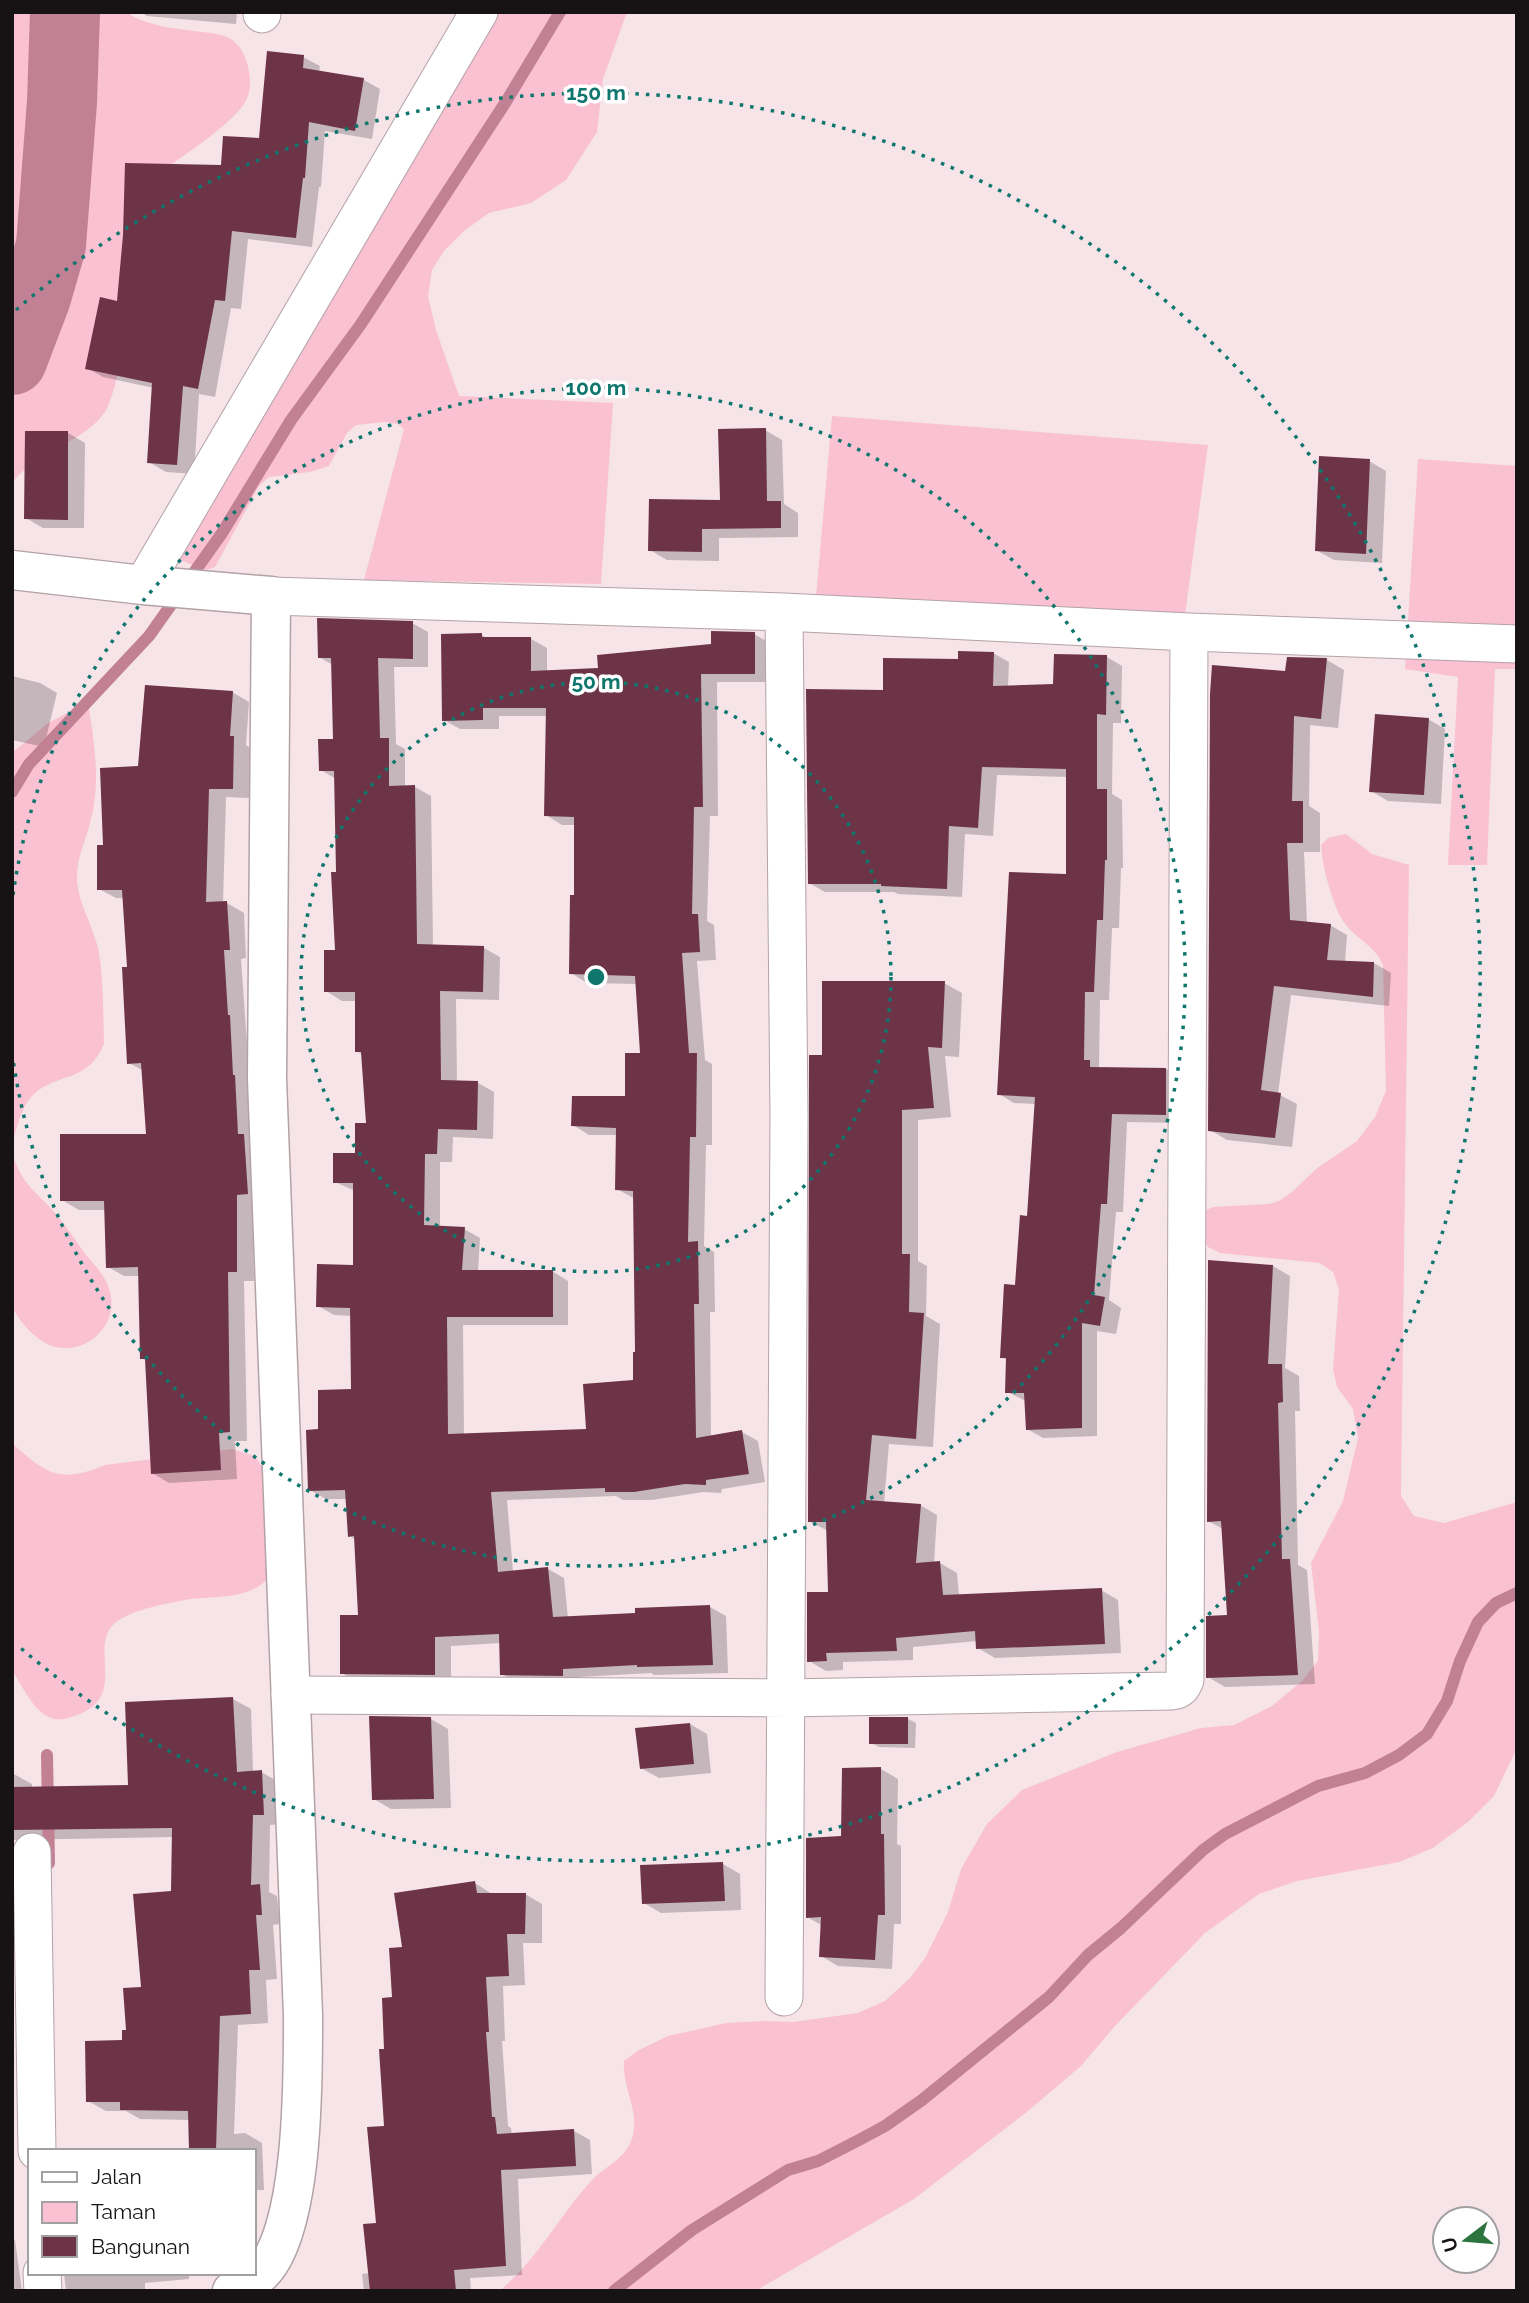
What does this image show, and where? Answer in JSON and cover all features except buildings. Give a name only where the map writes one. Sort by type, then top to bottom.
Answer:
[{"type":"street","points":[[153,586],[480,12]]},
{"type":"street","points":[[12,570],[271,596],[784,612],[1189,632],[1517,644]]},
{"type":"street","points":[[232,2291],[261,2273],[277,2247],[289,2215],[303,2109],[303,2015],[267,1079],[271,596]]},
{"type":"street","points":[[784,612],[789,1116],[784,1997]]},
{"type":"street","points":[[290,1695],[786,1698],[1178,1690],[1185,1680],[1189,632]]},
{"type":"street","points":[[32,1852],[37,2149]]},
{"type":"green space","points":[[12,12],[127,12],[159,26],[226,36],[242,51],[249,69],[250,84],[247,98],[232,118],[153,178],[115,386],[105,412],[84,432],[33,463],[12,483]]},
{"type":"green space","points":[[485,12],[627,12],[603,79],[597,132],[566,180],[531,203],[489,213],[464,231],[444,251],[432,270],[428,296],[436,330],[459,396],[613,403],[601,584],[364,580],[404,429],[398,424],[385,422],[356,425],[347,433],[329,466],[310,472],[269,477],[259,486],[215,567],[206,570],[172,557]]},
{"type":"green space","points":[[832,416],[1208,445],[1185,615],[927,600],[816,597]]},
{"type":"green space","points":[[1418,459],[1517,466],[1517,669],[1495,669],[1487,865],[1448,865],[1458,677],[1405,669]]},
{"type":"green space","points":[[88,702],[96,761],[96,790],[77,876],[79,895],[100,960],[104,1044],[89,1066],[33,1095],[22,1113],[12,1147],[12,753],[48,723]]},
{"type":"green space","points":[[1346,834],[1372,854],[1409,865],[1401,1496],[1414,1516],[1444,1523],[1517,1502],[1517,1748],[1494,1796],[1469,1821],[1433,1848],[1399,1862],[1297,1881],[1259,1894],[1205,1933],[1115,2026],[1081,2066],[1028,2111],[914,2199],[755,2291],[500,2291],[532,2257],[584,2189],[622,2155],[631,2143],[634,2117],[625,2080],[624,2061],[639,2050],[668,2036],[726,2023],[793,2022],[858,2013],[885,2001],[910,1978],[925,1958],[948,1912],[961,1869],[987,1824],[1022,1790],[1117,1752],[1201,1728],[1234,1725],[1272,1706],[1302,1681],[1318,1661],[1319,1632],[1311,1563],[1343,1501],[1358,1438],[1353,1409],[1337,1387],[1333,1369],[1339,1289],[1333,1272],[1320,1263],[1220,1253],[1208,1247],[1199,1233],[1204,1211],[1213,1207],[1268,1204],[1279,1201],[1292,1192],[1316,1169],[1357,1141],[1375,1117],[1386,1091],[1383,965],[1376,953],[1341,918],[1329,886],[1322,854],[1321,845],[1328,838]]},
{"type":"green space","points":[[12,1151],[20,1173],[63,1223],[102,1274],[109,1289],[110,1314],[105,1325],[89,1342],[77,1347],[65,1348],[46,1344],[30,1331],[14,1310],[11,1262]]},
{"type":"green space","points":[[12,1443],[45,1469],[65,1475],[105,1465],[232,1449],[255,1456],[267,1475],[274,1571],[263,1583],[246,1592],[160,1605],[119,1620],[109,1630],[105,1643],[104,1687],[98,1700],[86,1711],[63,1719],[46,1716],[33,1703],[12,1670]]},
{"type":"waterway","points":[[12,360],[36,297],[51,245],[62,102],[65,12]]},
{"type":"waterway","points":[[12,792],[29,764],[149,636],[222,533],[291,420],[361,324],[507,100],[560,12]]},
{"type":"waterway","points":[[614,2291],[692,2230],[788,2170],[818,2161],[859,2140],[885,2126],[922,2100],[1049,1997],[1088,1955],[1121,1928],[1203,1850],[1225,1834],[1318,1786],[1365,1773],[1399,1755],[1427,1734],[1447,1701],[1460,1661],[1478,1622],[1496,1603],[1517,1593]]},
{"type":"waterway","points":[[47,1755],[49,1863]]}]
